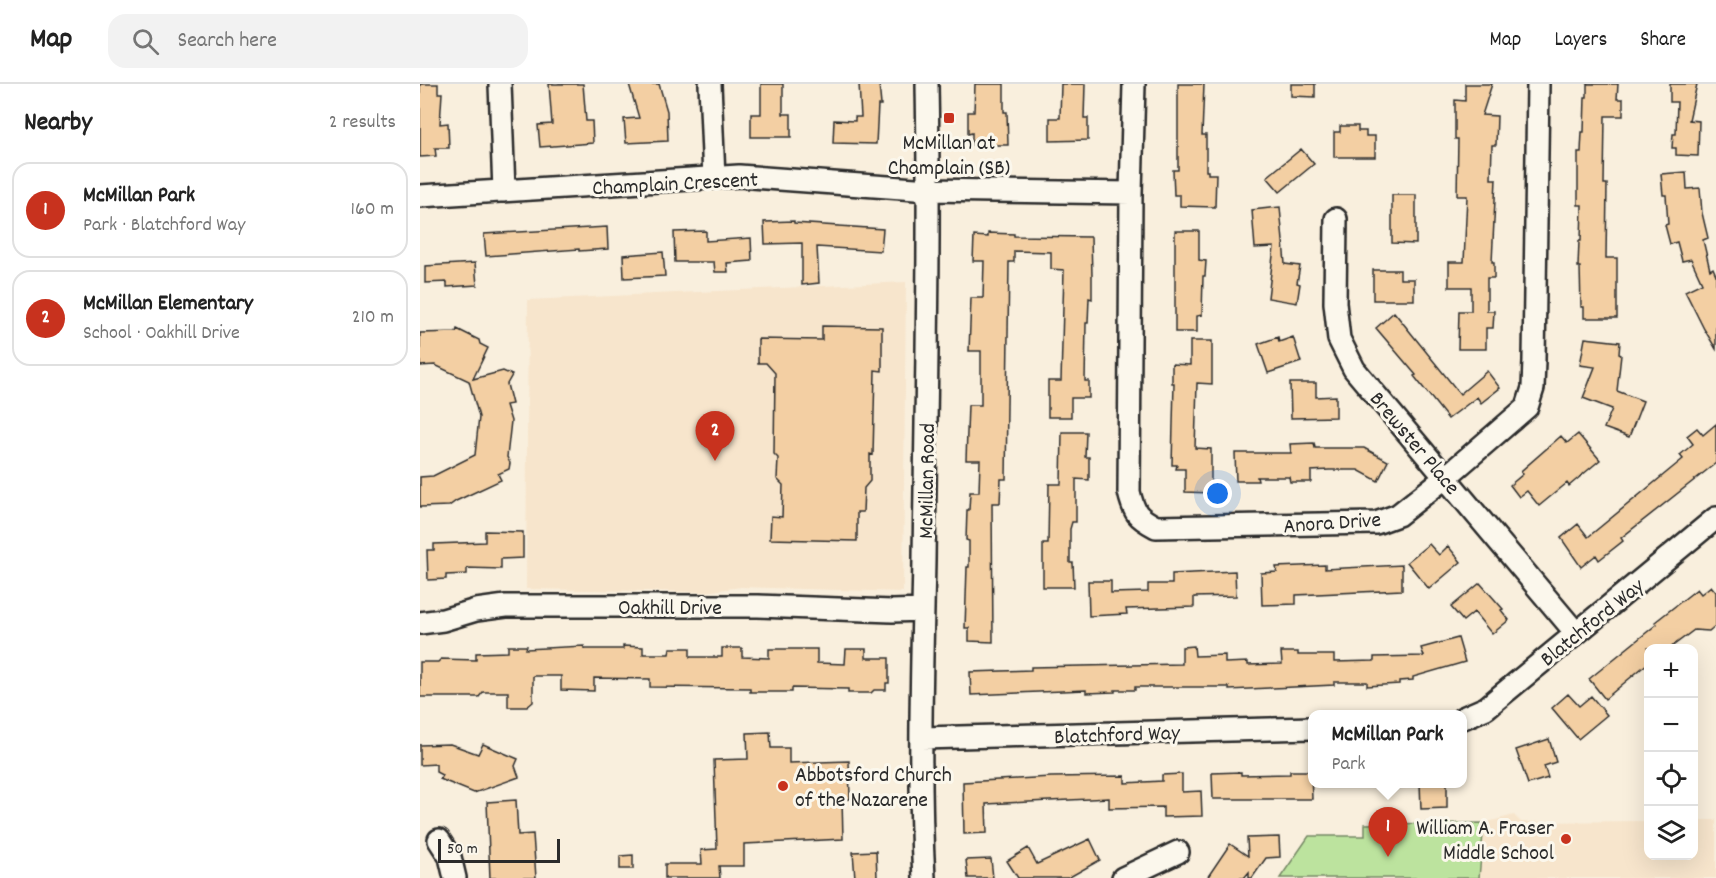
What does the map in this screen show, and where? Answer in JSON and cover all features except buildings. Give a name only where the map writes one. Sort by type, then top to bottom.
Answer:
[{"type":"street","points":[[500,84],[504,191]]},
{"type":"street","points":[[710,84],[714,178]]},
{"type":"street","name":"McMillan Road","points":[[924,878],[922,738],[929,190],[927,84]]},
{"type":"street","name":"Anora Drive","points":[[1134,84],[1129,492],[1132,506],[1139,518],[1156,527],[1376,523],[1398,514],[1446,477],[1527,407],[1533,388],[1538,84]]},
{"type":"street","name":"Champlain Crescent","points":[[420,196],[757,177],[929,190]]},
{"type":"street","points":[[929,190],[1131,194]]},
{"type":"street","name":"Brewster Place","points":[[1336,219],[1335,303],[1339,339],[1354,369],[1576,633]]},
{"type":"street","name":"Blatchford Way","points":[[1467,717],[1486,708],[1716,519]]},
{"type":"street","name":"Oakhill Drive","points":[[420,623],[443,620],[476,610],[506,606],[758,606],[923,610]]},
{"type":"street","name":"Blatchford Way","points":[[922,738],[1308,728]]},
{"type":"street","points":[[438,840],[450,858],[455,878]]},
{"type":"street","points":[[1123,878],[1178,852]]},
{"type":"shaded area","points":[[906,282],[903,592],[741,587],[705,592],[526,589],[528,300]]},
{"type":"shaded area","name":"William A. Fraser Middle School","points":[[1514,815],[1521,822],[1644,821],[1644,860],[1698,860],[1698,820],[1716,820],[1716,878],[1479,878],[1484,823]]},
{"type":"green space","points":[[1484,823],[1479,878],[1280,878],[1309,836],[1365,836],[1365,824]]},
{"type":"place","name":"McMillan at Champlain (SB)","points":[[949,118]]},
{"type":"place","name":"McMillan Elementary","points":[[715,461]]},
{"type":"place","name":"Abbotsford Church of the Nazarene","points":[[783,786]]},
{"type":"place","name":"William A. Fraser Middle School","points":[[1566,839]]},
{"type":"place","name":"McMillan Park","points":[[1388,857]]}]
